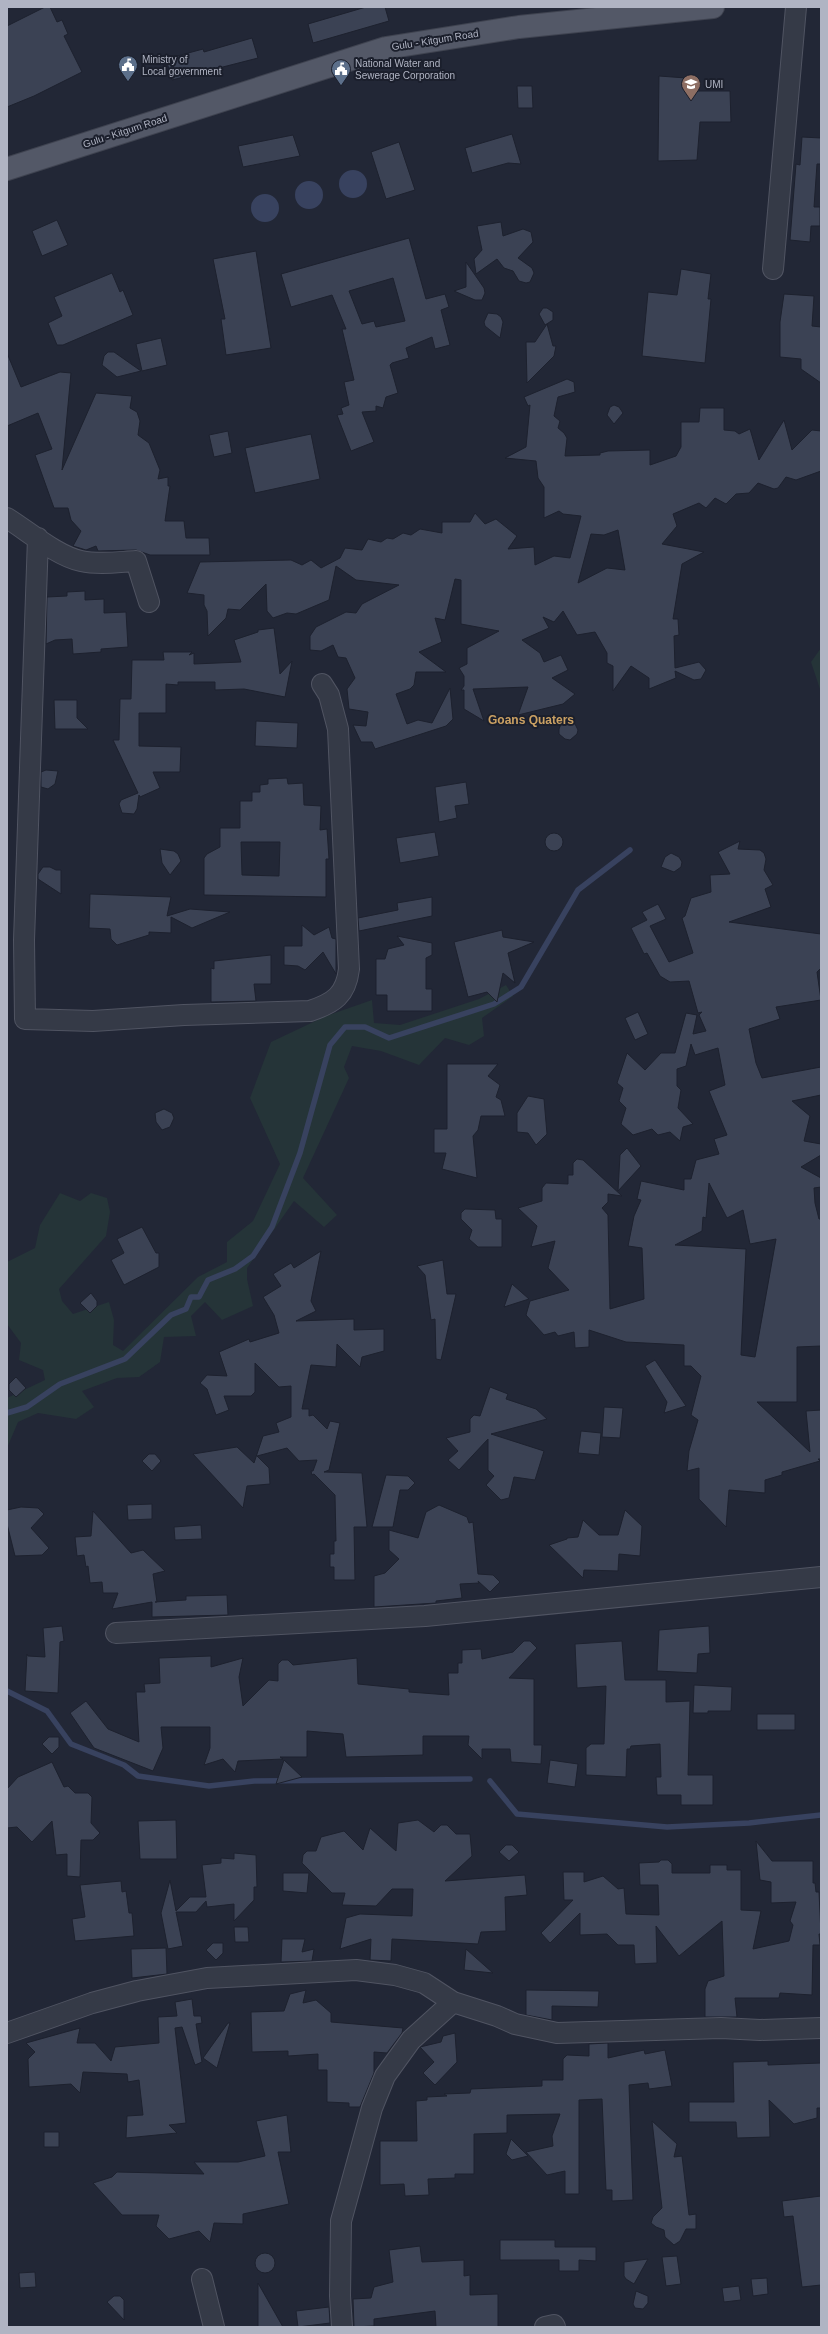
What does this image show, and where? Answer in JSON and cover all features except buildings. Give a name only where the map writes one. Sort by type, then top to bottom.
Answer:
[{"type":"main road","name":"Gulu - Kitgum Road","points":[[7,169],[386,48],[519,27],[713,7]]},
{"type":"street","points":[[773,269],[796,7]]},
{"type":"street","points":[[7,518],[58,551],[80,561],[105,564],[136,561],[149,602]]},
{"type":"street","points":[[38,538],[24,940],[25,1019],[92,1021],[184,1015],[310,1011],[326,1006],[340,995],[347,983],[349,969],[338,729],[329,695],[322,684]]},
{"type":"street","points":[[116,1633],[425,1616],[821,1577]]},
{"type":"street","points":[[7,2033],[114,1997],[207,1978],[356,1970],[395,1975],[424,1983],[453,2002],[497,2016],[515,2024],[557,2033],[721,2028],[760,2030],[821,2028]]},
{"type":"street","points":[[342,2327],[340,2296],[341,2221],[372,2108],[386,2076],[411,2040],[453,2002]]},
{"type":"street","points":[[202,2280],[214,2327]]},
{"type":"street","points":[[545,2327],[554,2325],[555,2327]]},
{"type":"shaded area","points":[[821,648],[821,692],[811,662]]},
{"type":"shaded area","points":[[506,985],[513,996],[482,1018],[484,1036],[469,1045],[445,1038],[419,1065],[381,1051],[352,1046],[344,1067],[349,1078],[303,1178],[337,1215],[324,1227],[294,1201],[247,1268],[247,1279],[253,1306],[222,1320],[205,1302],[191,1316],[196,1336],[164,1337],[160,1362],[139,1377],[117,1378],[82,1391],[94,1407],[76,1419],[38,1413],[18,1422],[7,1448],[7,1398],[45,1380],[43,1370],[19,1360],[21,1343],[7,1324],[7,1262],[35,1248],[40,1225],[60,1193],[80,1201],[91,1193],[107,1198],[110,1212],[106,1236],[59,1289],[62,1301],[73,1314],[109,1302],[114,1320],[113,1345],[123,1351],[198,1277],[227,1262],[227,1242],[253,1221],[280,1164],[250,1098],[271,1042],[326,1016],[372,1000],[374,1023],[400,1025],[479,999]]},
{"type":"water","points":[[353,170],[363,174],[367,184],[363,194],[353,198],[343,194],[339,184],[343,174]]},
{"type":"water","points":[[309,181],[319,185],[323,195],[319,205],[309,209],[299,205],[295,195],[299,185]]},
{"type":"water","points":[[265,194],[275,198],[279,208],[275,218],[265,222],[255,218],[251,208],[255,198]]},
{"type":"waterway","points":[[7,1413],[27,1407],[60,1384],[125,1359],[171,1315],[186,1309],[191,1297],[199,1297],[208,1280],[235,1269],[253,1256],[272,1227],[300,1153],[330,1045],[345,1027],[365,1027],[389,1038],[494,1004],[521,987],[578,890],[630,850]]},
{"type":"waterway","points":[[7,1691],[47,1711],[71,1744],[124,1765],[138,1776],[209,1786],[254,1781],[470,1779]]},
{"type":"waterway","points":[[490,1781],[517,1814],[667,1827],[749,1823],[821,1815]]},
{"type":"place","name":"Ministry of Local government","points":[[128,82]]},
{"type":"place","name":"National Water and Sewerage Corporation","points":[[341,86]]},
{"type":"place","name":"UMI","points":[[691,101]]},
{"type":"district","name":"Goans Quaters","points":[[531,720]]}]
